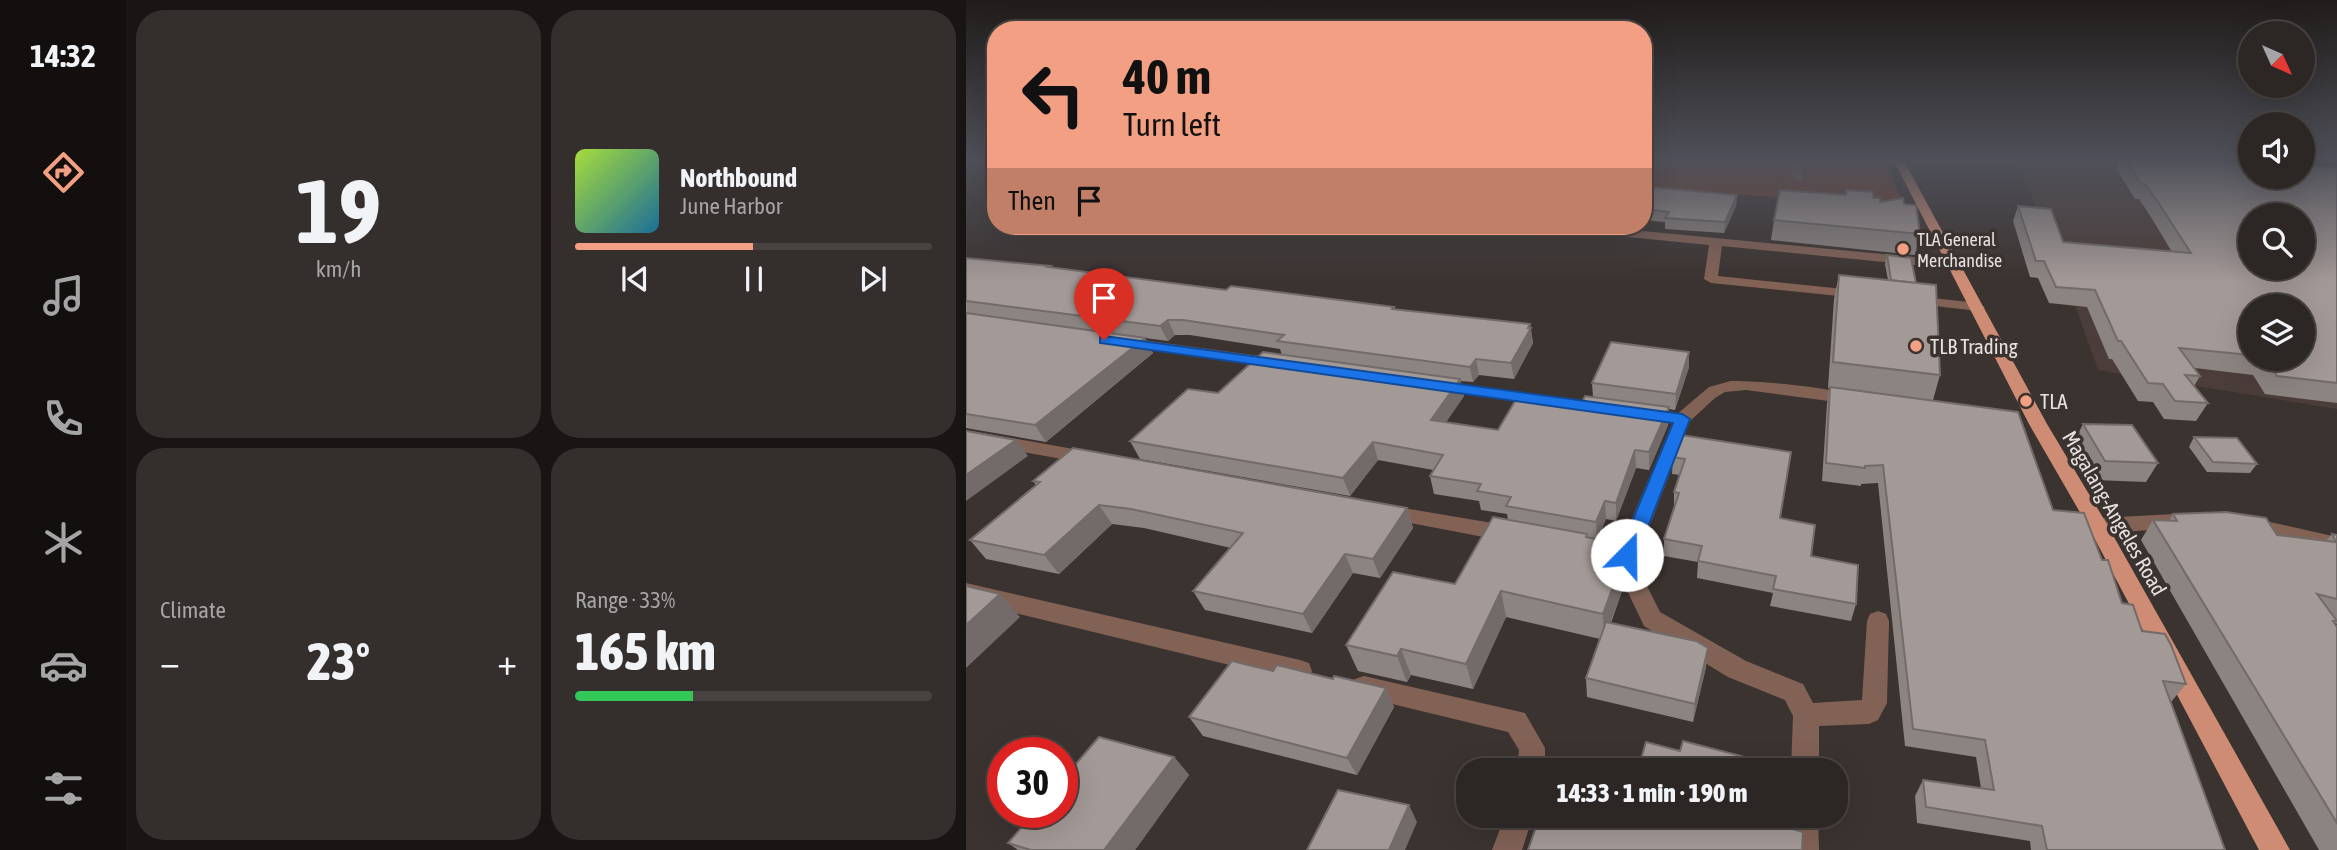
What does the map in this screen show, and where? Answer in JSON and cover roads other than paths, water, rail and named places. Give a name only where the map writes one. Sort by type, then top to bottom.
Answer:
[{"type":"main road","name":"Magalang-Angeles Road","points":[[1920,201],[2038,424],[2098,526],[2275,850]]},
{"type":"street","points":[[1646,235],[1955,265]]},
{"type":"street","points":[[1716,242],[1711,279],[1871,296]]},
{"type":"street","points":[[1898,298],[1978,307]]},
{"type":"street","points":[[1104,340],[1297,366]]},
{"type":"street","points":[[1421,383],[1558,402]]},
{"type":"street","points":[[1805,758],[1806,715],[1794,692],[1737,669],[1653,619],[1620,554],[1675,418],[1723,387],[1759,387],[1865,401]]},
{"type":"street","points":[[2012,421],[2038,424]]},
{"type":"street","points":[[966,436],[1110,461]]},
{"type":"street","points":[[1368,508],[1532,538]]},
{"type":"street","points":[[2098,526],[2199,522]]},
{"type":"street","points":[[2236,524],[2286,532],[2337,545]]},
{"type":"street","points":[[966,592],[1516,722],[1532,748],[1532,758]]},
{"type":"street","points":[[1806,715],[1868,712],[1874,703],[1878,621]]},
{"type":"street","points":[[1507,850],[1514,828]]},
{"type":"street","points":[[1804,828],[1804,850]]},
{"type":"place","name":"TLA General Merchandise","points":[[1903,249]]},
{"type":"place","name":"TLB Trading","points":[[1916,346]]},
{"type":"place","name":"TLA","points":[[2026,401]]}]
